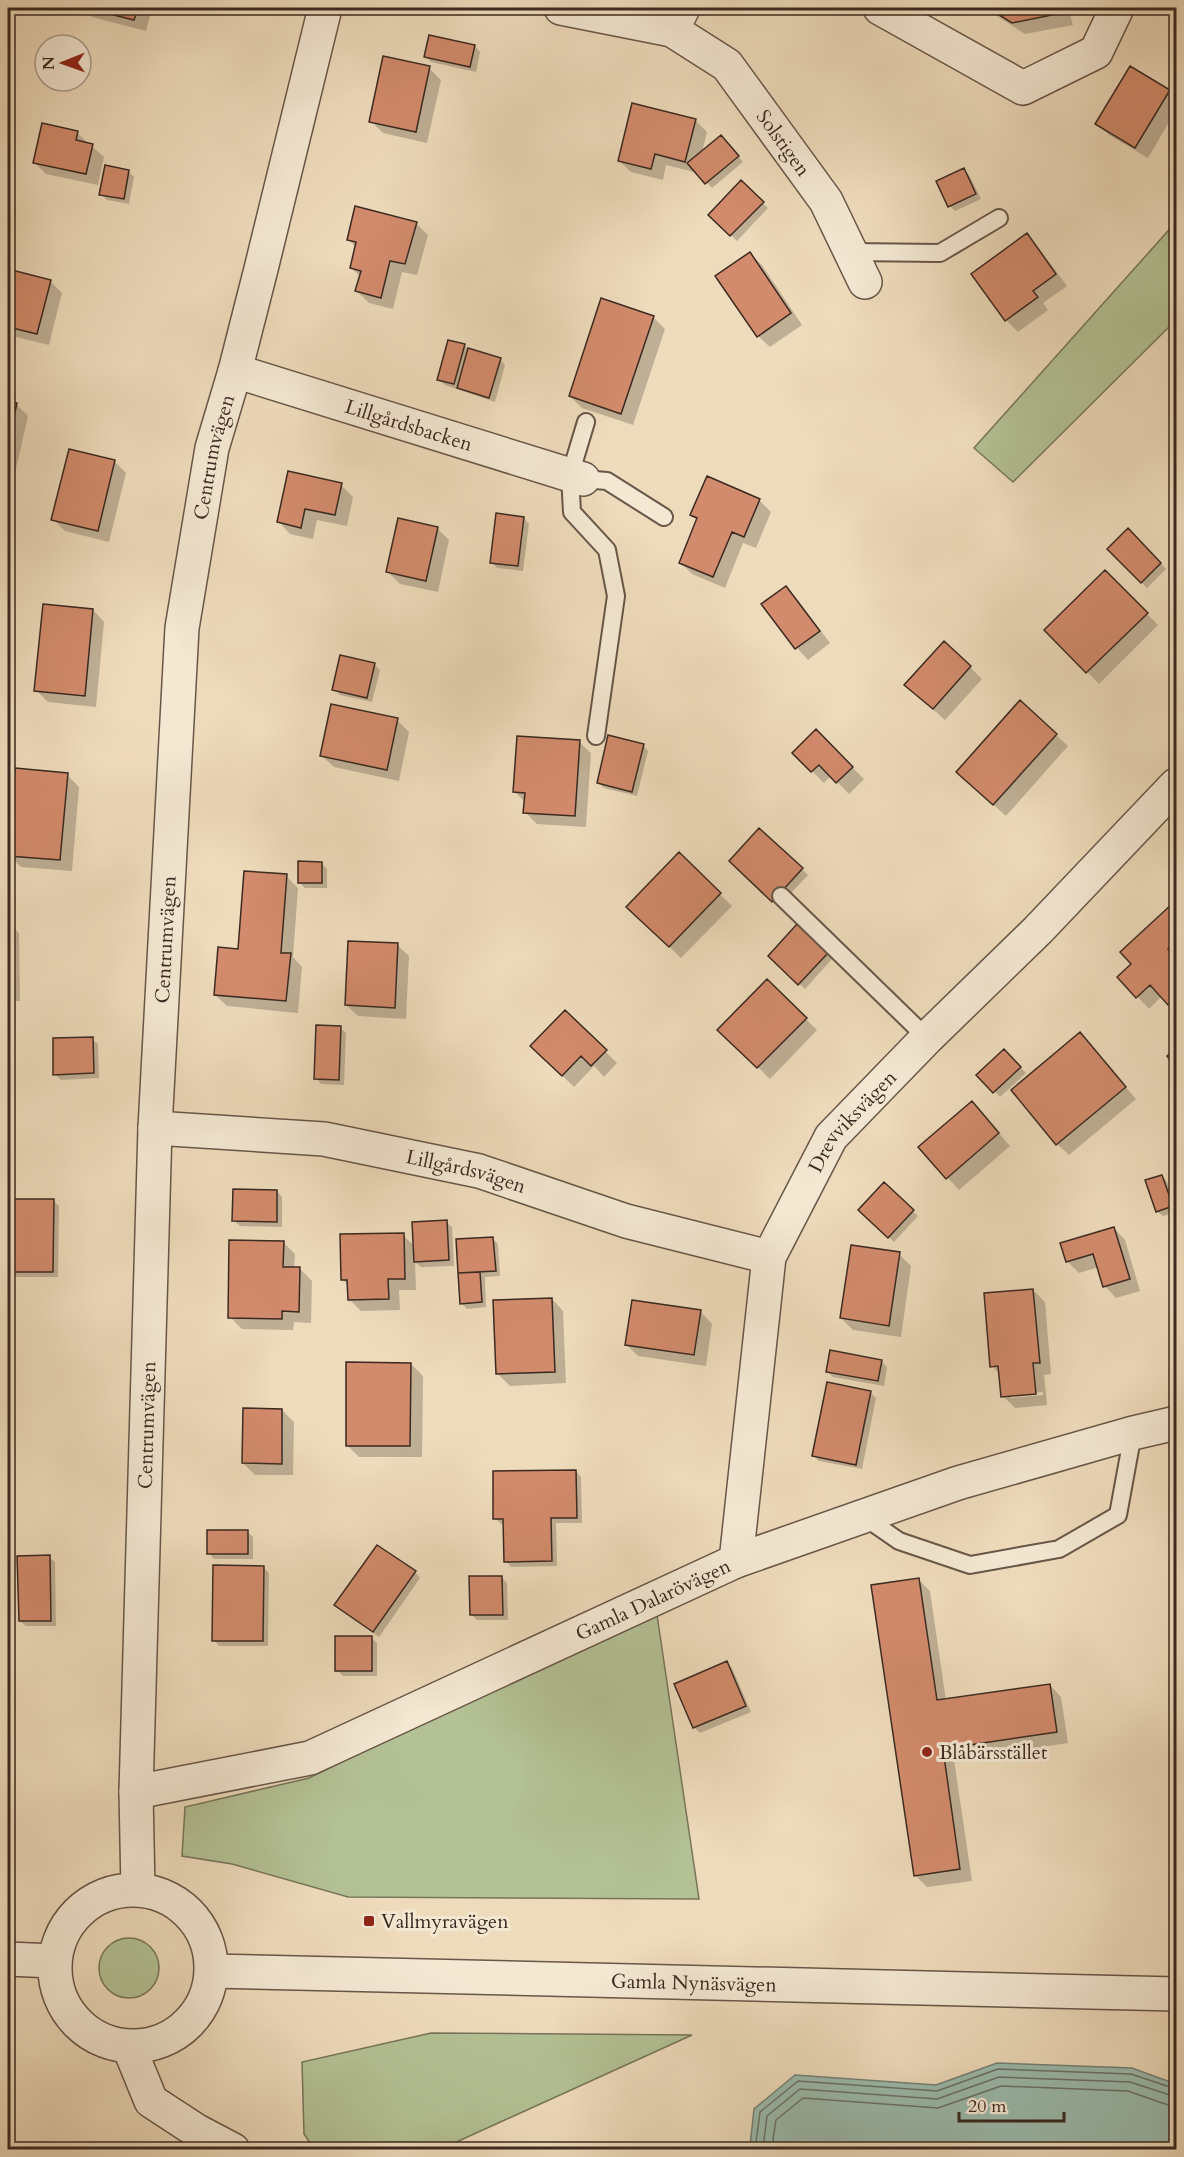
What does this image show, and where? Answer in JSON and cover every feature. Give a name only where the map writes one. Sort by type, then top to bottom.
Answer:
[{"type":"street","name":"Centrumvägen","points":[[138,1890],[136,1792],[155,1128],[182,628],[212,448],[234,371],[325,8]]},
{"type":"street","name":"Solstigen","points":[[561,8],[677,19],[728,65],[826,201],[865,282]]},
{"type":"street","points":[[880,8],[1023,88],[1096,52],[1118,8]]},
{"type":"street","name":"Lillgårdsbacken","points":[[234,371],[577,477]]},
{"type":"street","name":"Drevviksvägen","points":[[736,1561],[769,1257],[831,1137],[927,1038],[1038,930],[1176,785]]},
{"type":"street","name":"Lillgårdsvägen","points":[[155,1128],[324,1139],[479,1171],[626,1221],[769,1257]]},
{"type":"street","name":"Gamla Dalarövägen","points":[[136,1792],[310,1758],[736,1561],[958,1483],[1176,1423]]},
{"type":"street","points":[[138,1890],[168,1897],[191,1915],[207,1941],[212,1971],[207,1995],[195,2017],[177,2034],[154,2044],[129,2047],[104,2042],[82,2029],[62,2002],[56,1986],[54,1961],[63,1932],[82,1908],[108,1893],[138,1890]]},
{"type":"street","points":[[8,1959],[54,1961]]},
{"type":"street","name":"Gamla Nynäsvägen","points":[[212,1971],[1176,1994]]},
{"type":"street","points":[[129,2047],[151,2101],[197,2131],[233,2150]]},
{"type":"lane","points":[[850,252],[940,253],[999,218]]},
{"type":"lane","points":[[586,422],[572,512],[607,550],[616,596],[596,736]]},
{"type":"lane","points":[[577,477],[607,481],[664,517]]},
{"type":"lane","points":[[780,896],[927,1038]]},
{"type":"lane","points":[[863,1516],[899,1541],[970,1565],[1059,1549],[1118,1515],[1133,1433]]},
{"type":"green space","points":[[1176,222],[1176,320],[1013,482],[974,448]]},
{"type":"green space","points":[[656,1608],[699,1899],[348,1897],[232,1864],[182,1856],[185,1807],[309,1778]]},
{"type":"green space","points":[[123,1938],[135,1938],[146,1943],[154,1951],[159,1968],[157,1980],[146,1993],[135,1998],[123,1998],[112,1993],[104,1985],[99,1974],[99,1962],[104,1951],[112,1943]]},
{"type":"green space","points":[[431,2033],[692,2035],[441,2149],[314,2149],[304,2134],[302,2062]]},
{"type":"water","points":[[997,2063],[1132,2068],[1176,2084],[1176,2149],[756,2150],[750,2146],[754,2109],[795,2075],[936,2085]]},
{"type":"building","points":[[86,8],[138,8],[134,20]]},
{"type":"building","points":[[988,8],[1061,8],[1062,13],[1012,23]]},
{"type":"building","points":[[429,35],[475,45],[470,67],[424,57]]},
{"type":"building","points":[[383,56],[430,66],[416,132],[369,122]]},
{"type":"building","points":[[1130,66],[1170,90],[1135,148],[1095,124]]},
{"type":"building","points":[[632,103],[696,119],[685,162],[655,154],[651,169],[618,161]]},
{"type":"building","points":[[42,123],[78,131],[76,140],[93,144],[86,174],[33,163]]},
{"type":"building","points":[[721,135],[739,156],[705,184],[687,163]]},
{"type":"building","points":[[105,165],[129,170],[124,199],[99,195]]},
{"type":"building","points":[[964,168],[976,194],[948,207],[936,181]]},
{"type":"building","points":[[741,180],[764,202],[730,236],[708,215]]},
{"type":"building","points":[[355,206],[417,222],[405,264],[390,261],[381,298],[355,291],[361,271],[350,268],[356,242],[347,240]]},
{"type":"building","points":[[1027,233],[1056,274],[1033,291],[1038,297],[1005,321],[971,274]]},
{"type":"building","points":[[750,252],[791,313],[757,337],[715,276]]},
{"type":"building","points":[[8,269],[51,280],[37,334],[8,327]]},
{"type":"building","points":[[601,298],[654,316],[621,414],[569,396]]},
{"type":"building","points":[[448,340],[465,344],[454,384],[437,380]]},
{"type":"building","points":[[468,348],[501,358],[489,398],[457,388]]},
{"type":"building","points":[[8,401],[17,403],[8,443]]},
{"type":"building","points":[[69,449],[115,460],[98,531],[51,520]]},
{"type":"building","points":[[288,471],[342,483],[335,515],[305,509],[301,528],[277,522]]},
{"type":"building","points":[[707,476],[760,499],[744,537],[732,532],[713,577],[679,563],[697,518],[690,515]]},
{"type":"building","points":[[496,513],[524,517],[518,566],[490,563]]},
{"type":"building","points":[[398,518],[438,527],[426,581],[386,572]]},
{"type":"building","points":[[1128,528],[1161,563],[1141,583],[1107,549]]},
{"type":"building","points":[[1105,570],[1148,613],[1086,673],[1044,630]]},
{"type":"building","points":[[786,586],[820,631],[795,649],[761,604]]},
{"type":"building","points":[[43,604],[93,609],[85,696],[34,691]]},
{"type":"building","points":[[944,641],[971,666],[933,709],[904,685]]},
{"type":"building","points":[[340,655],[375,663],[367,698],[332,690]]},
{"type":"building","points":[[1020,700],[1057,734],[993,805],[956,772]]},
{"type":"building","points":[[331,704],[398,718],[387,770],[320,756]]},
{"type":"building","points":[[816,729],[853,767],[836,783],[819,765],[811,772],[792,753]]},
{"type":"building","points":[[608,735],[644,744],[632,792],[597,783]]},
{"type":"building","points":[[517,736],[580,740],[575,816],[523,813],[525,793],[513,792]]},
{"type":"building","points":[[15,768],[68,773],[60,860],[8,856]]},
{"type":"building","points":[[759,828],[803,868],[772,902],[729,861]]},
{"type":"building","points":[[679,852],[721,893],[669,947],[626,907]]},
{"type":"building","points":[[298,861],[322,862],[322,883],[298,883]]},
{"type":"building","points":[[244,871],[287,874],[281,953],[291,953],[286,1001],[214,995],[218,947],[238,949]]},
{"type":"building","points":[[1173,903],[1176,907],[1176,941],[1168,949],[1176,958],[1176,997],[1168,1005],[1150,985],[1136,998],[1117,977],[1131,964],[1120,952]]},
{"type":"building","points":[[797,924],[828,953],[798,985],[768,956]]},
{"type":"building","points":[[348,941],[398,943],[395,1008],[345,1005]]},
{"type":"building","points":[[767,979],[807,1018],[757,1068],[717,1030]]},
{"type":"building","points":[[565,1010],[607,1050],[591,1066],[581,1056],[562,1076],[530,1046]]},
{"type":"building","points":[[316,1025],[341,1026],[339,1080],[314,1079]]},
{"type":"building","points":[[1080,1032],[1126,1087],[1056,1145],[1011,1090]]},
{"type":"building","points":[[93,1037],[94,1073],[53,1075],[53,1038]]},
{"type":"building","points":[[1176,1048],[1176,1068],[1167,1056]]},
{"type":"building","points":[[1004,1049],[1021,1067],[993,1093],[976,1075]]},
{"type":"building","points":[[972,1101],[999,1133],[946,1179],[918,1147]]},
{"type":"building","points":[[1162,1175],[1173,1206],[1156,1212],[1145,1180]]},
{"type":"building","points":[[884,1182],[914,1210],[888,1238],[858,1210]]},
{"type":"building","points":[[233,1189],[277,1190],[277,1222],[232,1221]]},
{"type":"building","points":[[8,1199],[54,1199],[53,1272],[8,1272]]},
{"type":"building","points":[[447,1220],[449,1260],[414,1262],[412,1222]]},
{"type":"building","points":[[1114,1227],[1130,1279],[1103,1287],[1093,1254],[1066,1262],[1060,1243]]},
{"type":"building","points":[[404,1233],[405,1279],[388,1279],[389,1299],[348,1300],[347,1280],[341,1280],[340,1234]]},
{"type":"building","points":[[493,1237],[496,1271],[458,1273],[456,1239]]},
{"type":"building","points":[[229,1240],[284,1241],[283,1267],[300,1267],[299,1312],[282,1311],[282,1319],[228,1318]]},
{"type":"building","points":[[851,1245],[900,1252],[889,1326],[840,1318]]},
{"type":"building","points":[[480,1272],[482,1302],[460,1304],[458,1273]]},
{"type":"building","points":[[1033,1289],[1040,1363],[1033,1363],[1036,1394],[1001,1397],[998,1366],[990,1367],[984,1293]]},
{"type":"building","points":[[552,1298],[555,1372],[496,1374],[493,1300]]},
{"type":"building","points":[[632,1300],[701,1310],[694,1355],[625,1345]]},
{"type":"building","points":[[830,1350],[882,1360],[878,1381],[826,1372]]},
{"type":"building","points":[[346,1362],[411,1363],[410,1446],[346,1446]]},
{"type":"building","points":[[827,1382],[871,1391],[856,1465],[812,1456]]},
{"type":"building","points":[[243,1408],[282,1409],[282,1464],[242,1463]]},
{"type":"building","points":[[576,1470],[577,1518],[551,1518],[552,1561],[504,1562],[503,1519],[493,1519],[493,1471]]},
{"type":"building","points":[[207,1530],[248,1530],[248,1554],[207,1554]]},
{"type":"building","points":[[377,1545],[416,1571],[373,1632],[334,1605]]},
{"type":"building","points":[[50,1555],[51,1621],[19,1621],[17,1556]]},
{"type":"building","points":[[213,1565],[264,1566],[263,1641],[212,1641]]},
{"type":"building","points":[[469,1576],[502,1576],[503,1615],[470,1615]]},
{"type":"building","points":[[919,1578],[937,1700],[1050,1684],[1057,1732],[943,1749],[960,1869],[914,1876],[871,1585]]},
{"type":"building","points":[[335,1636],[372,1636],[372,1671],[335,1671]]},
{"type":"building","points":[[727,1661],[746,1706],[693,1728],[674,1684]]},
{"type":"place","name":"Blåbärsstället","points":[[927,1752]]},
{"type":"place","name":"Vallmyravägen","points":[[369,1921]]}]
